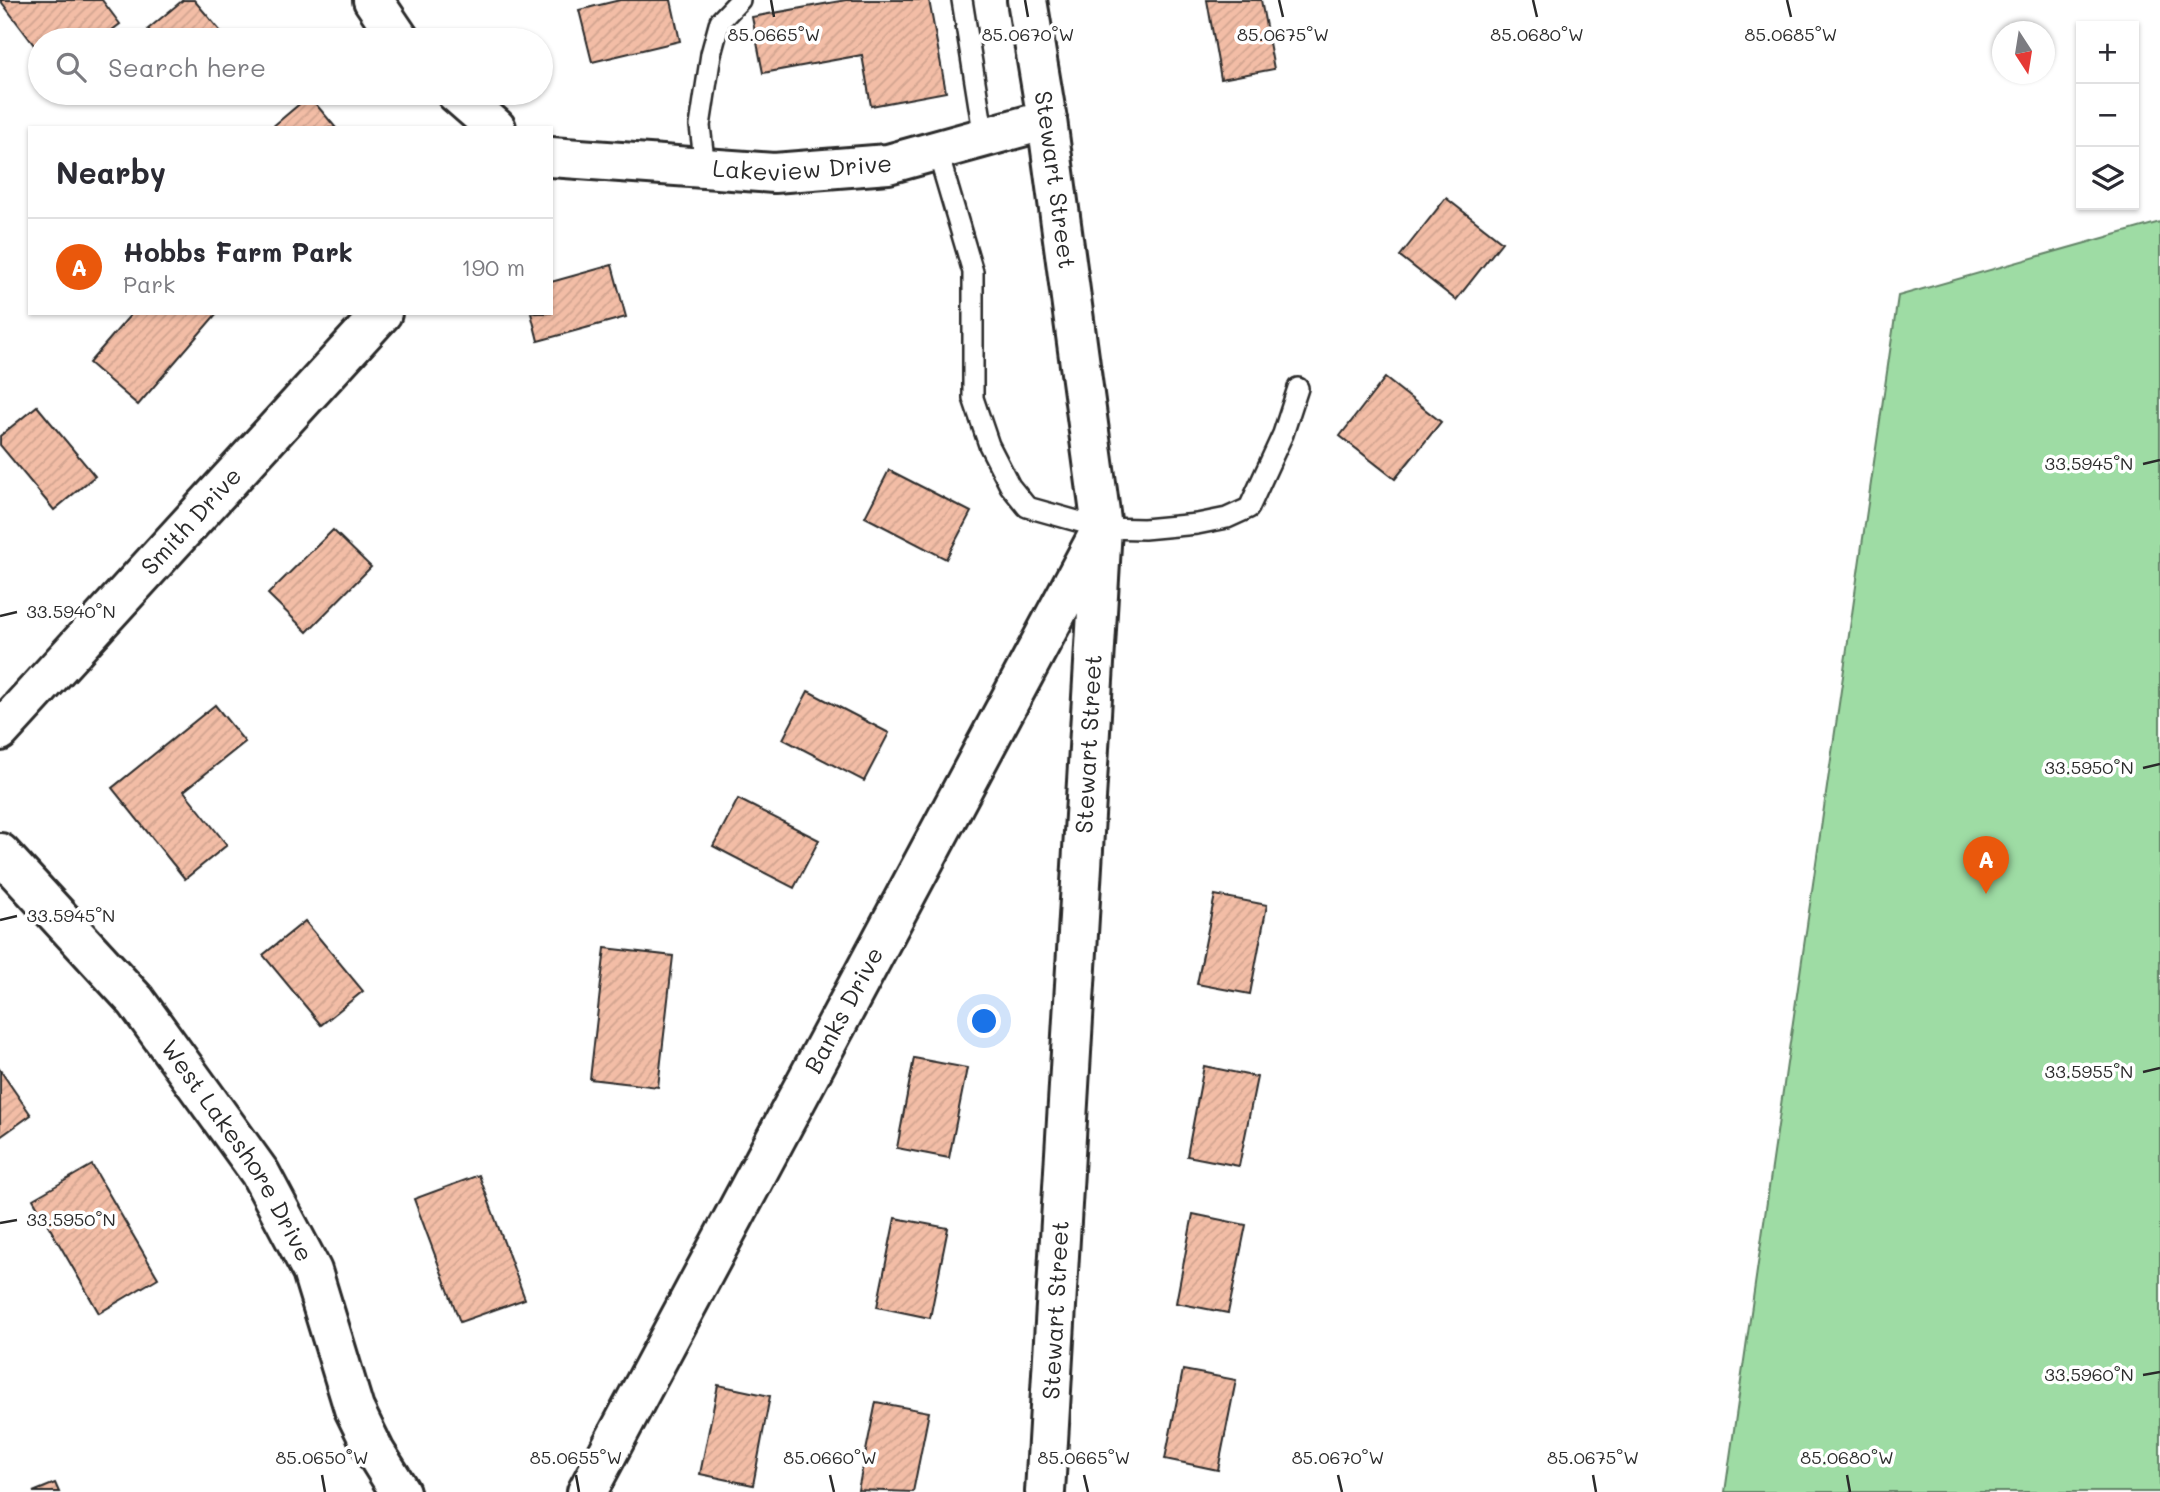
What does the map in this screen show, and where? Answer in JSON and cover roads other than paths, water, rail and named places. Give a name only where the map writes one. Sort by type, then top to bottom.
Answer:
[{"type":"street","points":[[373,0],[392,28]]},
{"type":"street","name":"Stewart Street","points":[[1027,0],[1047,120],[1102,528],[1045,1492]]},
{"type":"street","points":[[470,105],[494,126]]},
{"type":"street","name":"Lakeview Drive","points":[[553,157],[774,173],[888,164],[1047,120]]},
{"type":"street","name":"Smith Drive","points":[[0,731],[380,315]]},
{"type":"street","name":"Banks Drive","points":[[587,1492],[1102,528]]},
{"type":"street","name":"West Lakeshore Drive","points":[[0,853],[136,1001],[260,1173],[312,1271],[354,1409],[375,1452],[400,1492]]},
{"type":"lane","points":[[705,168],[700,126],[711,54],[720,21],[740,0]]},
{"type":"lane","points":[[962,0],[984,138]]},
{"type":"lane","points":[[937,150],[973,272],[973,398],[989,445],[1010,486],[1027,507],[1102,528],[1144,529],[1227,518],[1249,508],[1283,434],[1298,388]]},
{"type":"place","name":"Hobbs Farm Park","points":[[1986,894]]}]
